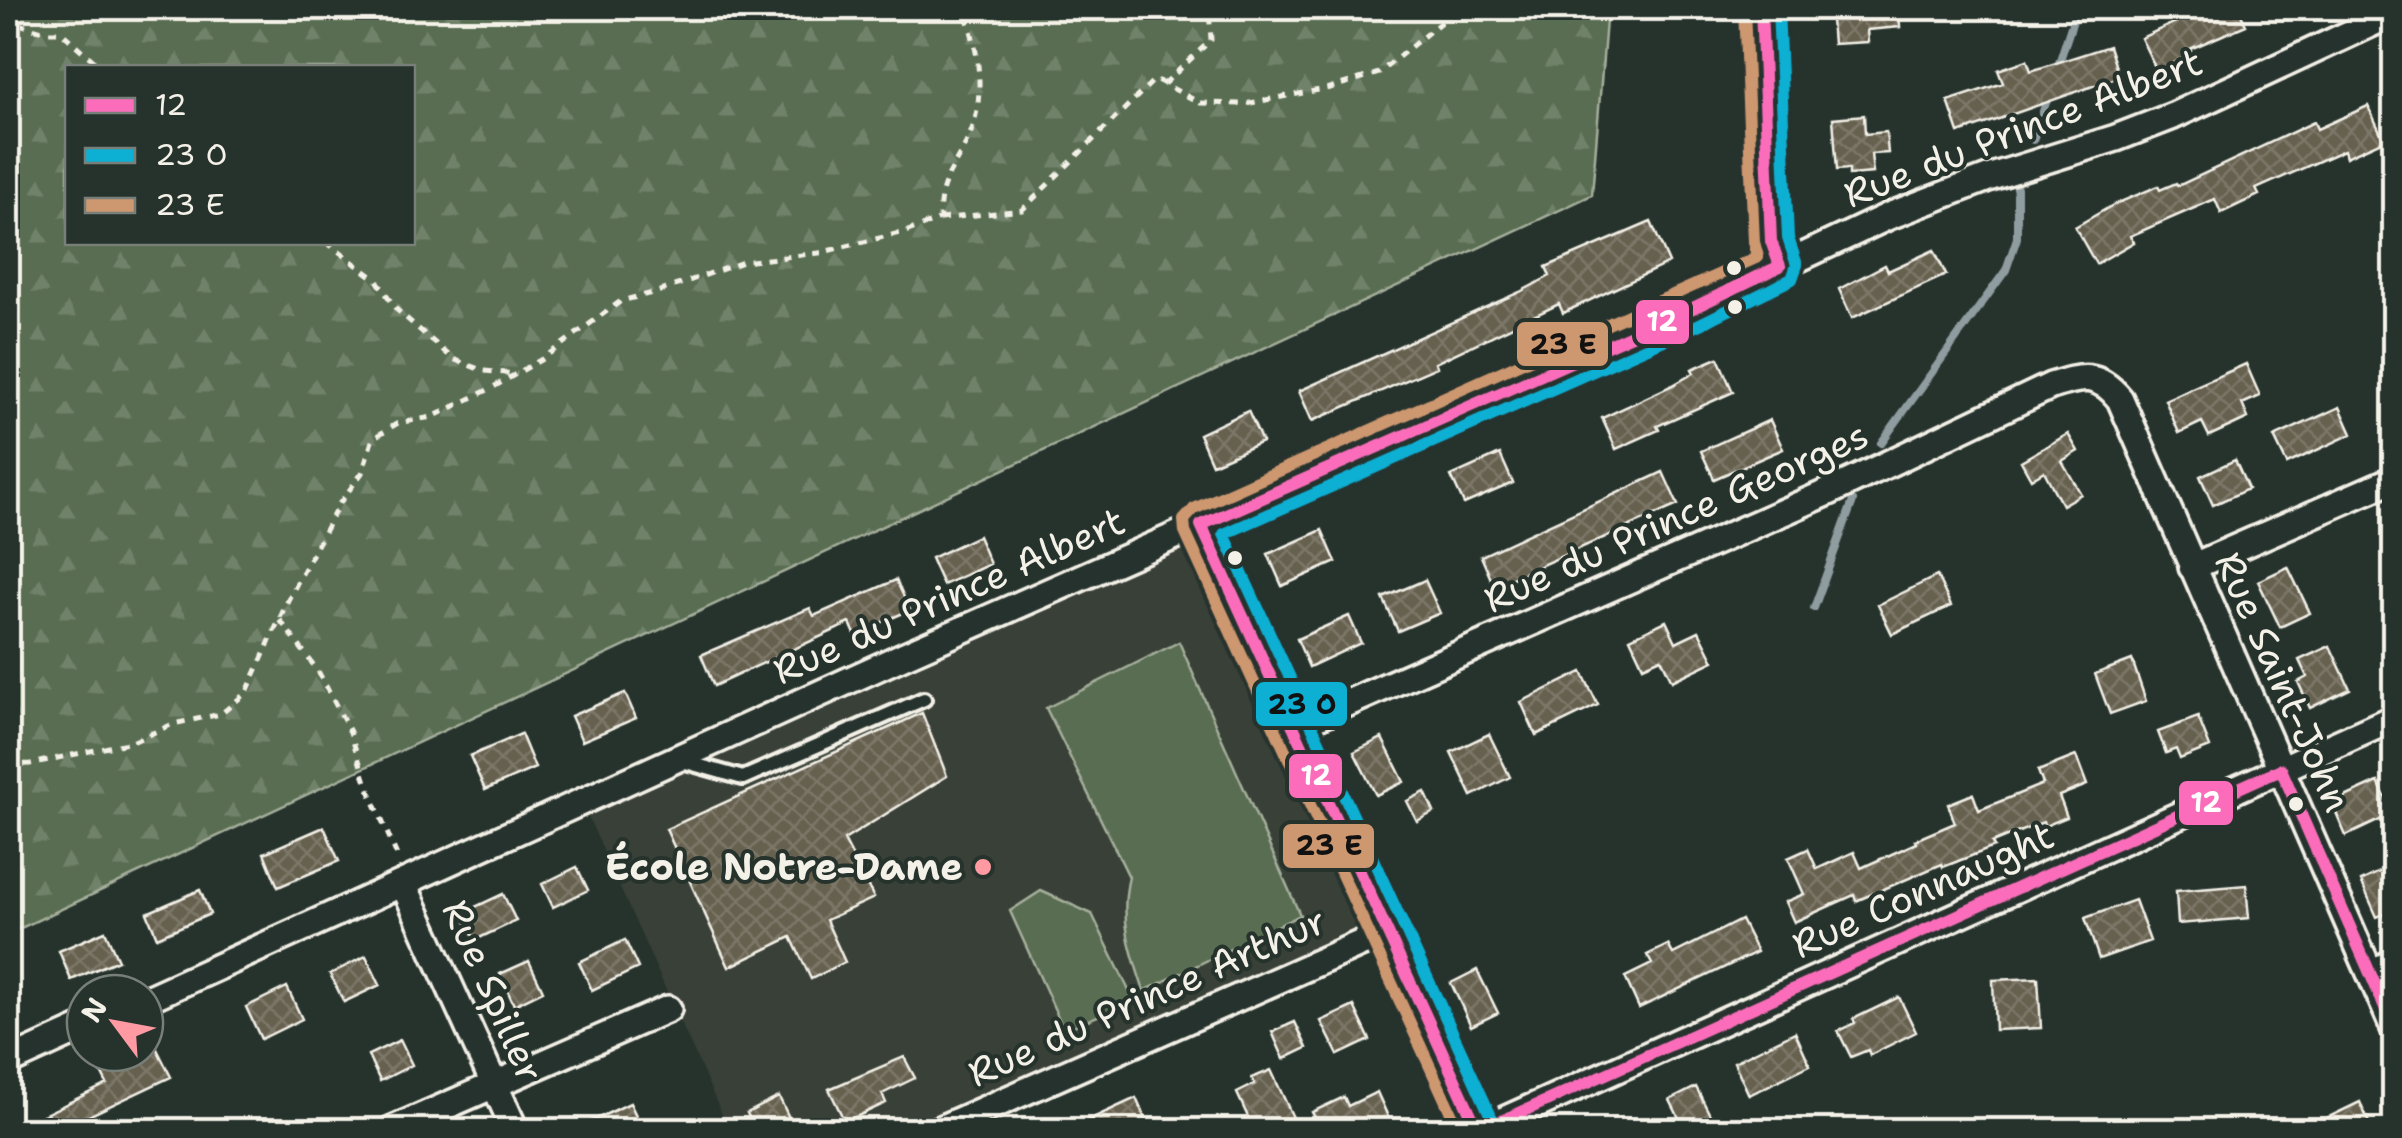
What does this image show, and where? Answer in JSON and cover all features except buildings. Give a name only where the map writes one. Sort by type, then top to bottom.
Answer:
[{"type":"street","points":[[1761,8],[1771,241],[1780,266]]},
{"type":"street","name":"Rue du Prince Albert","points":[[165,991],[404,877],[1693,308],[1780,266],[1964,186],[2173,116],[2394,13]]},
{"type":"street","name":"Rue Saint-John","points":[[2091,378],[2108,384],[2120,399],[2394,1028]]},
{"type":"street","name":"Rue du Prince Georges","points":[[1291,728],[1831,491],[2051,386],[2091,378]]},
{"type":"street","points":[[2192,567],[2394,479]]},
{"type":"street","points":[[1201,525],[1291,728],[1480,1130]]},
{"type":"street","name":"Rue Connaught","points":[[1480,1130],[2394,718]]},
{"type":"street","name":"Rue Spiller","points":[[404,877],[514,1130]]},
{"type":"street","name":"Rue du Prince Arthur","points":[[938,1130],[1387,932]]},
{"type":"street","points":[[2370,973],[2394,962]]},
{"type":"street","points":[[391,1130],[668,1009]]},
{"type":"street","points":[[8,1062],[65,1036]]},
{"type":"lane","points":[[676,759],[742,778],[924,700]]},
{"type":"path","points":[[14,8],[19,24],[62,32],[99,65]]},
{"type":"path","points":[[940,219],[938,198],[970,135],[980,91],[974,36],[963,8]]},
{"type":"path","points":[[1164,84],[1211,40],[1208,8]]},
{"type":"path","points":[[8,765],[30,764],[132,742],[173,724],[221,714],[246,692],[340,504],[362,473],[372,438],[398,423],[432,417],[517,374],[620,301],[742,262],[818,252],[908,231],[940,219],[1022,210],[1155,80],[1200,104],[1245,104],[1330,88],[1379,73],[1458,8]]},
{"type":"path","points":[[330,245],[377,280],[396,309],[453,360],[484,371],[517,374]]},
{"type":"path","points":[[280,620],[318,671],[350,732],[404,877]]},
{"type":"shaded area","name":"École Notre-Dame","points":[[1201,525],[1387,932],[938,1130],[729,1130],[581,801]]},
{"type":"green space","points":[[8,8],[1607,8],[1592,195],[8,934]]},
{"type":"green space","points":[[1179,642],[1300,915],[1144,991],[1126,921],[1129,877],[1046,708]]},
{"type":"green space","points":[[1041,891],[1092,914],[1134,1001],[1064,1030],[1010,911]]},
{"type":"waterway","points":[[2057,69],[2077,8]]},
{"type":"waterway","points":[[2033,140],[2048,97]]},
{"type":"waterway","points":[[1881,443],[2006,270],[2017,238],[2017,188]]},
{"type":"waterway","points":[[1814,608],[1853,501]]},
{"type":"transit line","name":"12","points":[[1478,1130],[1201,525],[1780,266],[1771,241],[1761,8]]},
{"type":"transit line","points":[[1494,1123],[1224,534],[1700,324],[1792,279],[1797,265],[1788,238],[1778,8]]},
{"type":"transit line","points":[[1459,1130],[1185,532],[1184,520],[1194,509],[1758,257],[1754,242],[1744,9]]},
{"type":"transit line","name":"12","points":[[1482,1130],[2281,769],[2394,1028]]},
{"type":"place","name":"École Notre-Dame","points":[[983,867]]}]
